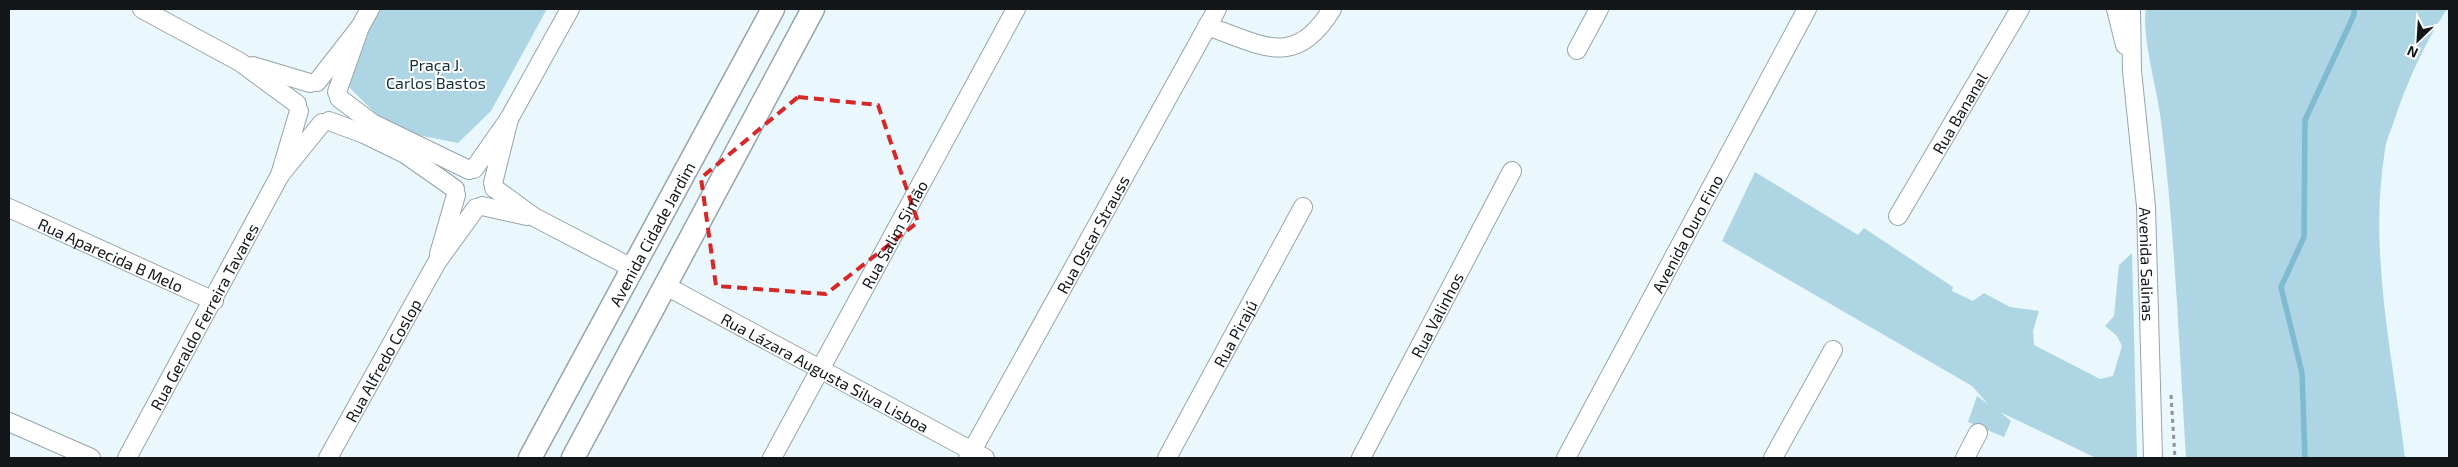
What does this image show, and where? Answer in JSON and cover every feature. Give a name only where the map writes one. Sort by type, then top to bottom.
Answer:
[{"type":"main road","name":"Avenida Cidade Jardim","points":[[530,458],[634,269],[773,9]]},
{"type":"main road","points":[[573,458],[813,9]]},
{"type":"street","points":[[142,9],[167,15],[240,62],[298,107],[308,121],[325,122],[364,134],[405,154],[456,192],[464,205],[534,217]]},
{"type":"street","points":[[280,175],[301,91],[314,82],[360,26],[370,9]]},
{"type":"street","points":[[436,262],[459,177],[472,170],[509,119],[570,9]]},
{"type":"street","name":"Rua Salim Simão","points":[[772,458],[821,372],[1016,9]]},
{"type":"street","name":"Rua Oscar Strauss","points":[[975,456],[1218,9]]},
{"type":"street","points":[[1208,26],[1271,49],[1295,46],[1317,30],[1332,9]]},
{"type":"street","points":[[1577,50],[1599,9]]},
{"type":"street","name":"Avenida Ouro Fino","points":[[1566,458],[1807,9]]},
{"type":"street","name":"Rua Bananal","points":[[1898,216],[2020,9]]},
{"type":"street","name":"Avenida Salinas","points":[[2116,9],[2132,71]]},
{"type":"street","name":"Avenida Salinas","points":[[2131,9],[2132,71],[2146,206],[2153,458]]},
{"type":"street","points":[[280,175],[325,122],[338,111],[338,95],[360,26]]},
{"type":"street","points":[[240,62],[328,84],[338,95],[372,123],[472,170],[486,173],[493,186],[534,217],[634,269]]},
{"type":"street","points":[[436,262],[479,207],[490,199],[509,119]]},
{"type":"street","name":"Rua Valinhos","points":[[1361,458],[1512,171]]},
{"type":"street","name":"Rua Geraldo Ferreira Tavares","points":[[127,458],[214,301],[280,175]]},
{"type":"street","name":"Rua Pirajú","points":[[1167,458],[1303,207]]},
{"type":"street","name":"Rua Aparecida B Melo","points":[[9,208],[214,301]]},
{"type":"street","name":"Rua Alfredo Coslop","points":[[328,458],[436,262]]},
{"type":"street","name":"Rua Lázara Augusta Silva Lisboa","points":[[666,286],[975,456]]},
{"type":"street","points":[[1773,458],[1833,350]]},
{"type":"street","points":[[9,422],[91,458]]},
{"type":"street","points":[[1964,458],[1978,433]]},
{"type":"highlighted area","points":[[798,97],[878,105],[918,222],[826,294],[716,286],[701,178]]},
{"type":"green space","name":"Praça J. Carlos Bastos","points":[[377,9],[547,9],[491,111],[458,143],[413,134],[376,114],[343,81]]},
{"type":"green space","points":[[2146,9],[2447,9],[2410,78],[2399,106],[2387,139],[2380,189],[2379,227],[2384,304],[2405,458],[2186,458],[2170,205],[2161,121],[2146,33]]},
{"type":"green space","points":[[1755,172],[1858,235],[1864,228],[1953,287],[1952,291],[1973,301],[1984,293],[2010,307],[2039,311],[2033,331],[2034,345],[2100,379],[2113,376],[2122,346],[2117,336],[2105,326],[2114,316],[2119,265],[2132,253],[2137,458],[2096,458],[2000,412],[2011,421],[2004,437],[1968,422],[1977,396],[1988,404],[1972,386],[1722,241]]},
{"type":"waterway","points":[[2305,458],[2302,373],[2281,287],[2304,237],[2305,120],[2354,15],[2354,9]]}]
